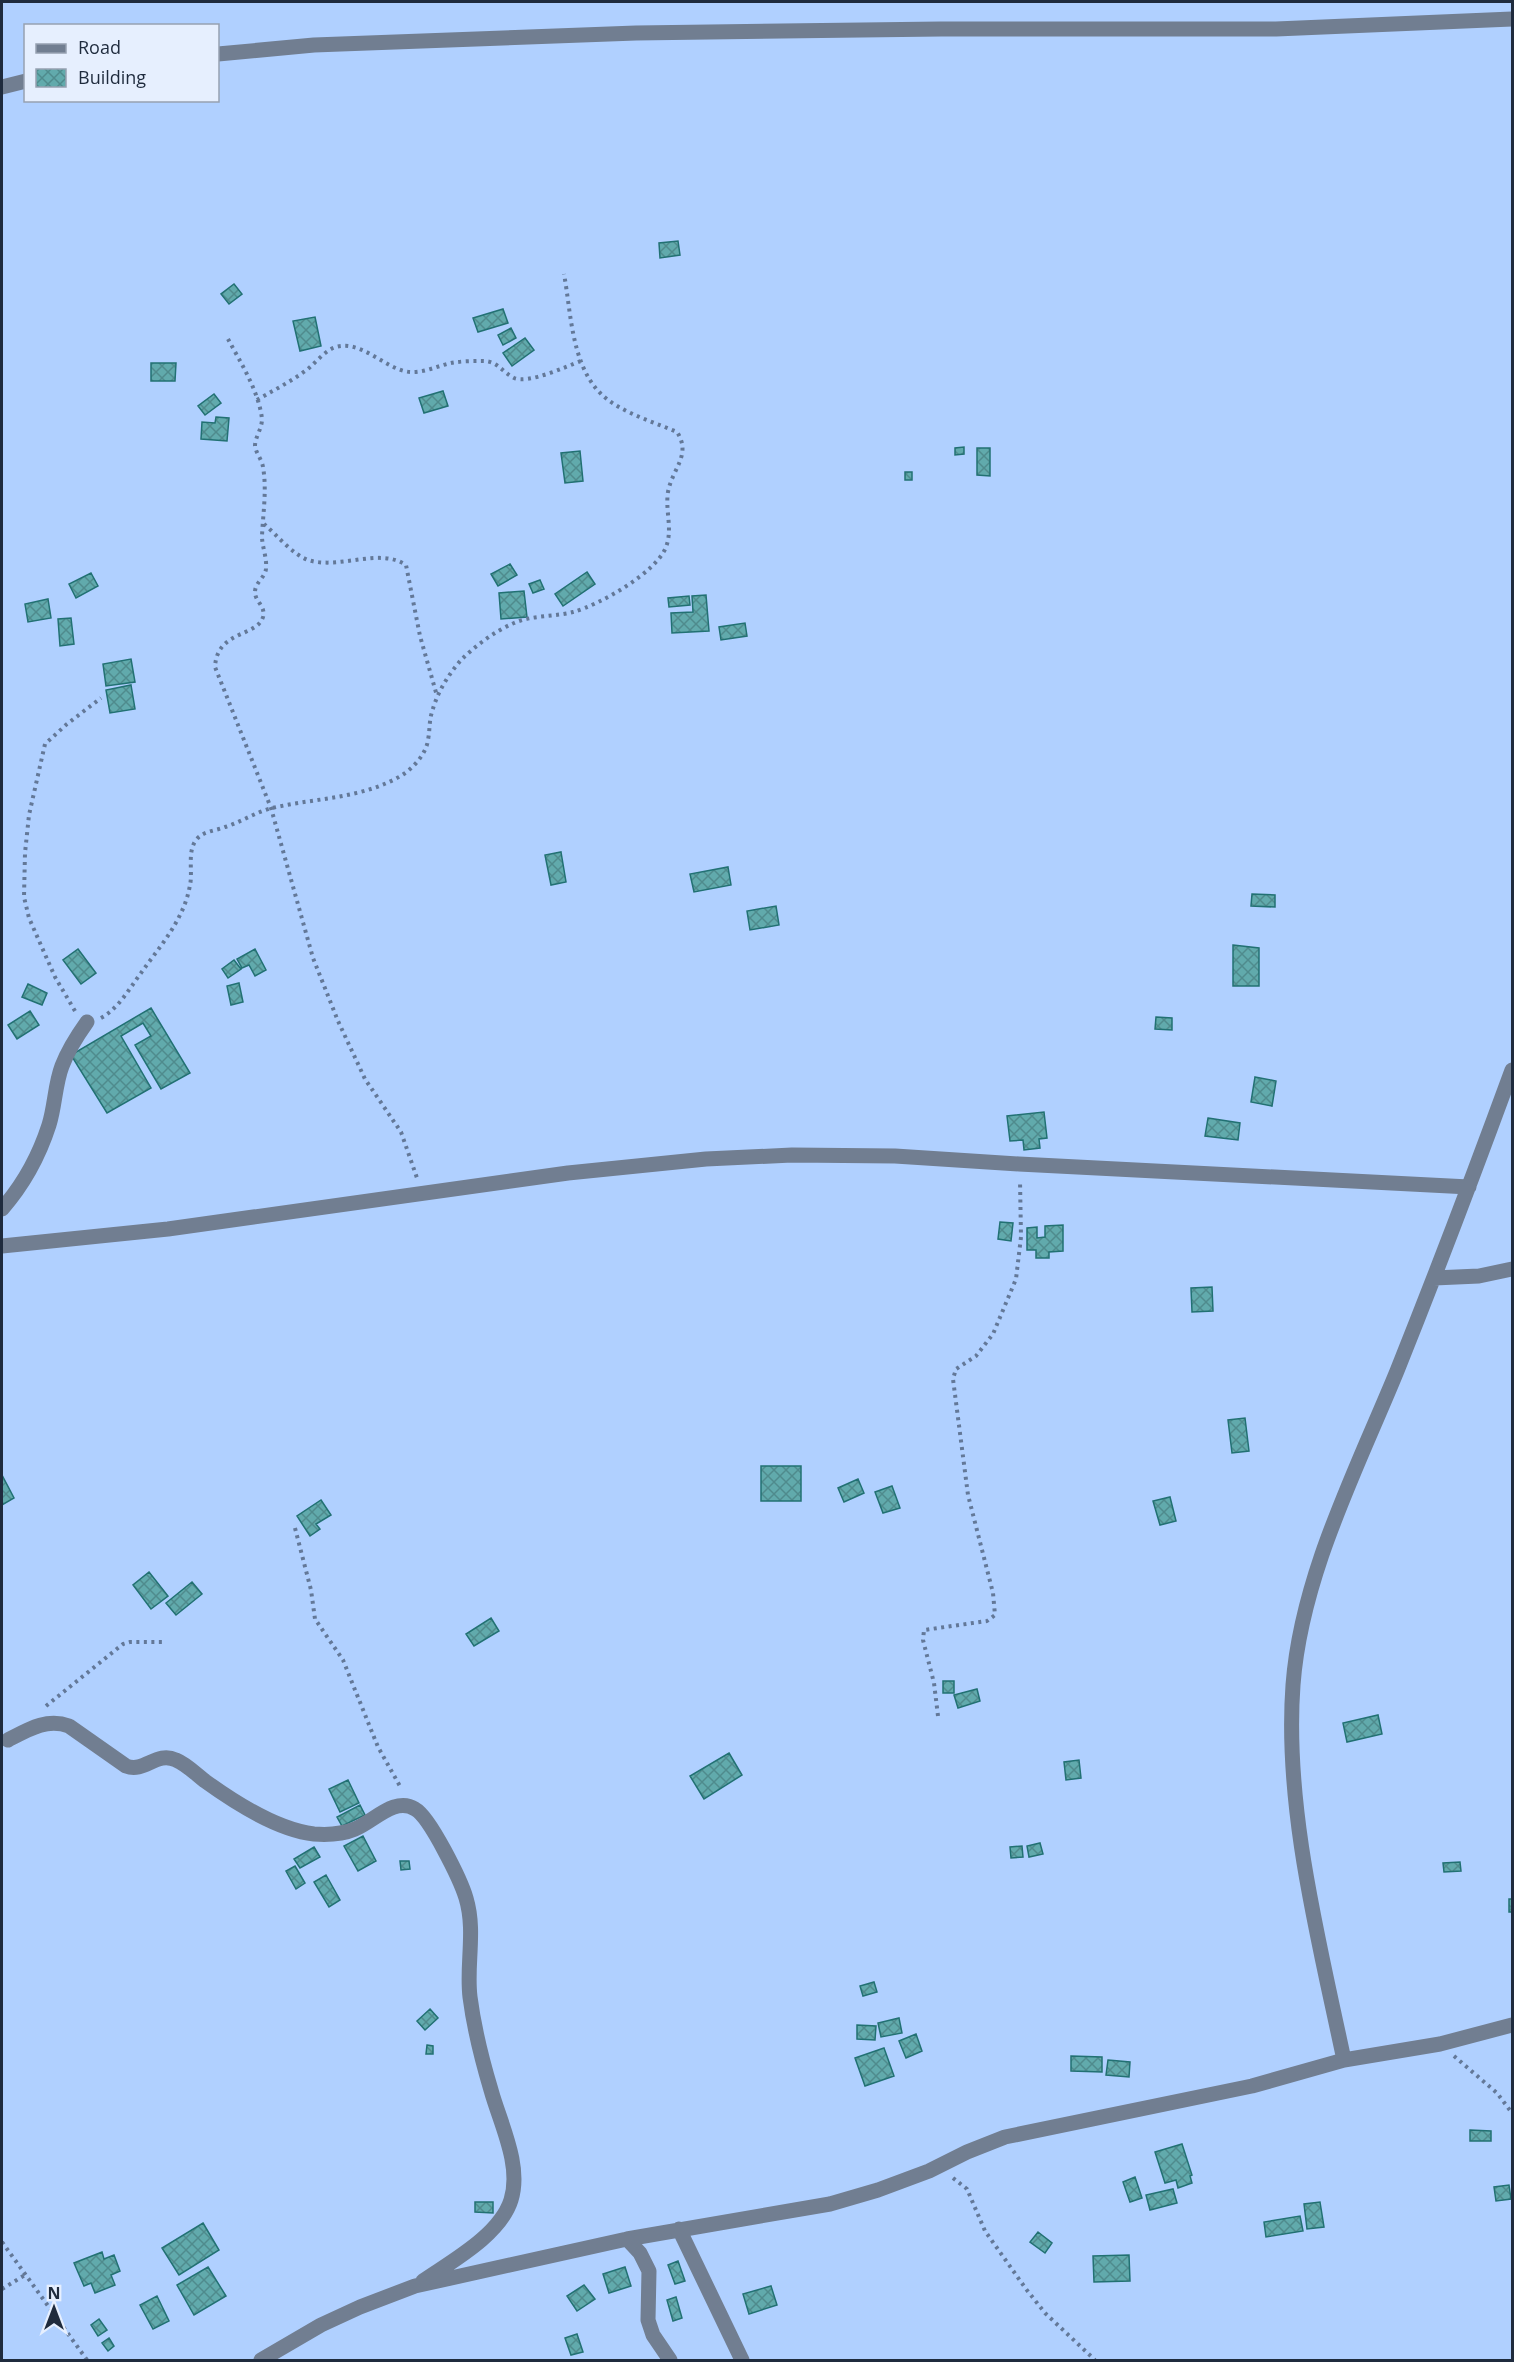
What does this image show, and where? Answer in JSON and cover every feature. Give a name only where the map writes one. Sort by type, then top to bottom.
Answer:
[{"type":"street","points":[[219,54],[314,45],[636,33],[871,29],[1276,28],[1512,19]]},
{"type":"street","points":[[2,87],[24,82]]},
{"type":"street","points":[[2,1209],[17,1192],[36,1158],[49,1124],[61,1068],[71,1045],[87,1022]]},
{"type":"street","points":[[1344,2060],[1317,1931],[1298,1820],[1291,1756],[1293,1684],[1305,1612],[1323,1552],[1434,1278],[1512,1070]]},
{"type":"street","points":[[2,1246],[168,1229],[568,1173],[706,1159],[771,1156],[895,1156],[1469,1187]]},
{"type":"street","points":[[1434,1278],[1479,1276],[1512,1269]]},
{"type":"street","points":[[8,1740],[49,1722],[59,1722],[69,1726],[112,1758],[133,1769],[141,1768],[157,1758],[166,1756],[178,1760],[234,1801],[286,1826],[314,1834],[353,1830],[390,1808],[402,1805],[421,1812],[430,1825],[466,1898],[470,1921],[468,1971],[470,1999],[490,2088],[512,2160],[515,2179],[511,2199],[502,2219],[457,2257],[415,2286]]},
{"type":"street","points":[[261,2361],[321,2325],[415,2286],[627,2239],[830,2204],[930,2171],[967,2152],[1005,2137],[1252,2086],[1344,2060],[1440,2044],[1512,2025]]},
{"type":"street","points":[[680,2229],[742,2361]]},
{"type":"street","points":[[627,2239],[640,2253],[649,2271],[648,2320],[653,2335],[670,2361]]},
{"type":"path","points":[[101,698],[45,744],[29,815],[24,874],[24,897],[29,918],[68,1002],[87,1022],[102,1017],[117,1006],[177,921],[190,885],[192,851],[195,841],[204,833],[227,827],[271,808],[375,790],[401,777],[424,752],[432,711],[438,696],[448,676],[463,658],[503,628],[524,620],[561,614],[590,605],[649,570],[660,559],[669,537],[668,491],[681,459],[682,441],[677,432],[612,403],[596,386],[580,362],[564,274]]},
{"type":"path","points":[[228,339],[257,400],[262,426],[255,445],[263,468],[262,538],[266,567],[255,594],[263,609],[260,623],[220,647],[215,667],[271,808],[313,958],[338,1022],[365,1079],[401,1132],[422,1193]]},
{"type":"path","points":[[257,400],[297,377],[333,348],[343,346],[358,349],[396,369],[410,372],[453,362],[486,361],[500,366],[513,377],[521,380],[535,378],[580,362]]},
{"type":"path","points":[[264,523],[297,553],[310,561],[341,563],[390,558],[406,565],[420,636],[438,696]]},
{"type":"path","points":[[938,1716],[934,1683],[923,1640],[924,1630],[987,1621],[995,1615],[993,1593],[968,1495],[953,1379],[956,1369],[976,1356],[993,1334],[1016,1279],[1021,1238],[1019,1164]]},
{"type":"path","points":[[295,1528],[311,1590],[315,1619],[343,1660],[378,1747],[412,1807]]},
{"type":"path","points":[[31,1729],[45,1707],[123,1644],[163,1642]]},
{"type":"path","points":[[1440,2044],[1482,2079],[1512,2113]]},
{"type":"path","points":[[930,2171],[949,2176],[959,2181],[967,2189],[985,2231],[1012,2272],[1045,2313],[1095,2361]]},
{"type":"path","points":[[2,2242],[87,2361]]},
{"type":"path","points":[[2,2289],[25,2275]]},
{"type":"building","points":[[678,241],[680,255],[660,258],[659,243]]},
{"type":"building","points":[[234,284],[242,294],[229,304],[221,294]]},
{"type":"building","points":[[503,309],[508,323],[478,332],[473,318]]},
{"type":"building","points":[[315,317],[321,346],[300,351],[293,321]]},
{"type":"building","points":[[511,328],[516,338],[503,345],[498,335]]},
{"type":"building","points":[[525,338],[534,350],[512,366],[503,353]]},
{"type":"building","points":[[151,363],[176,363],[175,381],[151,381]]},
{"type":"building","points":[[443,391],[448,406],[424,413],[419,398]]},
{"type":"building","points":[[214,394],[221,403],[205,415],[198,406]]},
{"type":"building","points":[[216,417],[229,418],[227,441],[201,439],[202,422],[215,423]]},
{"type":"building","points":[[964,447],[964,454],[955,455],[955,448]]},
{"type":"building","points":[[977,448],[990,448],[990,476],[977,475]]},
{"type":"building","points":[[580,451],[583,481],[565,483],[561,453]]},
{"type":"building","points":[[905,472],[912,472],[912,480],[905,480]]},
{"type":"building","points":[[510,564],[517,575],[498,586],[491,574]]},
{"type":"building","points":[[587,572],[595,584],[563,606],[555,594]]},
{"type":"building","points":[[91,573],[98,586],[76,598],[69,584]]},
{"type":"building","points":[[540,580],[544,589],[533,593],[529,584]]},
{"type":"building","points":[[524,591],[527,617],[501,619],[499,593]]},
{"type":"building","points":[[706,595],[709,631],[672,633],[671,613],[693,612],[692,596]]},
{"type":"building","points":[[689,596],[690,605],[669,607],[668,598]]},
{"type":"building","points":[[48,599],[51,618],[28,622],[25,604]]},
{"type":"building","points":[[71,618],[74,644],[60,646],[58,619]]},
{"type":"building","points":[[745,623],[747,636],[721,640],[719,627]]},
{"type":"building","points":[[131,659],[135,682],[106,686],[103,664]]},
{"type":"building","points":[[131,685],[135,709],[110,713],[106,690]]},
{"type":"building","points":[[561,852],[566,882],[551,885],[545,855]]},
{"type":"building","points":[[728,867],[731,885],[694,892],[690,874]]},
{"type":"building","points":[[1252,894],[1275,895],[1275,907],[1251,906]]},
{"type":"building","points":[[776,906],[779,925],[750,930],[747,911]]},
{"type":"building","points":[[1233,945],[1259,948],[1259,986],[1233,986]]},
{"type":"building","points":[[78,949],[96,973],[81,984],[63,960]]},
{"type":"building","points":[[255,949],[266,970],[255,976],[249,965],[242,968],[237,959]]},
{"type":"building","points":[[234,960],[241,969],[228,978],[222,969]]},
{"type":"building","points":[[239,983],[243,1002],[231,1005],[227,986]]},
{"type":"building","points":[[28,984],[47,993],[42,1005],[22,997]]},
{"type":"building","points":[[151,1008],[190,1073],[161,1089],[135,1045],[151,1036],[143,1023],[121,1036],[151,1088],[107,1113],[71,1055]]},
{"type":"building","points":[[30,1011],[39,1025],[17,1039],[8,1025]]},
{"type":"building","points":[[1156,1017],[1172,1018],[1172,1030],[1155,1029]]},
{"type":"building","points":[[1255,1077],[1276,1081],[1272,1106],[1251,1102]]},
{"type":"building","points":[[1044,1112],[1047,1138],[1039,1139],[1040,1148],[1024,1150],[1023,1140],[1010,1141],[1007,1116]]},
{"type":"building","points":[[1208,1118],[1240,1123],[1238,1140],[1205,1136]]},
{"type":"building","points":[[1000,1222],[1013,1223],[1011,1241],[998,1239]]},
{"type":"building","points":[[1063,1225],[1063,1251],[1049,1252],[1049,1258],[1036,1258],[1036,1250],[1027,1250],[1027,1228],[1037,1227],[1037,1238],[1045,1237],[1045,1226]]},
{"type":"building","points":[[1212,1287],[1213,1311],[1192,1312],[1191,1288]]},
{"type":"building","points":[[1245,1418],[1249,1451],[1232,1453],[1228,1420]]},
{"type":"building","points":[[761,1466],[801,1466],[801,1501],[761,1501]]},
{"type":"building","points":[[2,1475],[14,1498],[2,1505]]},
{"type":"building","points":[[858,1479],[864,1493],[844,1502],[838,1488]]},
{"type":"building","points":[[892,1486],[900,1508],[883,1513],[875,1492]]},
{"type":"building","points":[[1170,1497],[1176,1521],[1160,1525],[1153,1501]]},
{"type":"building","points":[[321,1500],[331,1515],[316,1524],[320,1529],[310,1536],[297,1516]]},
{"type":"building","points":[[149,1572],[168,1596],[151,1609],[133,1585]]},
{"type":"building","points":[[192,1582],[202,1594],[176,1615],[166,1603]]},
{"type":"building","points":[[491,1618],[499,1631],[474,1646],[466,1634]]},
{"type":"building","points":[[943,1681],[954,1681],[954,1693],[943,1693]]},
{"type":"building","points":[[977,1689],[980,1701],[958,1708],[954,1695]]},
{"type":"building","points":[[1378,1715],[1382,1734],[1347,1742],[1343,1723]]},
{"type":"building","points":[[729,1753],[742,1775],[704,1799],[690,1776]]},
{"type":"building","points":[[1079,1760],[1081,1778],[1066,1780],[1064,1762]]},
{"type":"building","points":[[348,1780],[359,1803],[340,1812],[329,1789]]},
{"type":"building","points":[[360,1805],[365,1815],[342,1826],[337,1817]]},
{"type":"building","points":[[363,1836],[376,1861],[358,1871],[344,1846]]},
{"type":"building","points":[[1040,1843],[1043,1854],[1029,1857],[1027,1846]]},
{"type":"building","points":[[1022,1846],[1023,1857],[1011,1858],[1010,1847]]},
{"type":"building","points":[[314,1847],[320,1857],[300,1868],[294,1859]]},
{"type":"building","points":[[400,1861],[409,1861],[410,1869],[401,1870]]},
{"type":"building","points":[[1460,1862],[1461,1871],[1444,1872],[1443,1863]]},
{"type":"building","points":[[295,1866],[305,1883],[296,1889],[286,1871]]},
{"type":"building","points":[[326,1875],[340,1900],[329,1907],[314,1882]]},
{"type":"building","points":[[1509,1899],[1512,1899],[1512,1912],[1509,1912]]},
{"type":"building","points":[[874,1982],[877,1992],[863,1996],[860,1986]]},
{"type":"building","points":[[430,2009],[438,2018],[425,2030],[417,2021]]},
{"type":"building","points":[[899,2018],[902,2033],[881,2037],[878,2023]]},
{"type":"building","points":[[857,2025],[876,2026],[875,2040],[857,2039]]},
{"type":"building","points":[[916,2034],[922,2051],[906,2058],[899,2041]]},
{"type":"building","points":[[427,2045],[433,2046],[433,2054],[426,2054]]},
{"type":"building","points":[[884,2048],[894,2076],[865,2086],[855,2058]]},
{"type":"building","points":[[1071,2056],[1102,2057],[1102,2072],[1071,2071]]},
{"type":"building","points":[[1108,2060],[1130,2062],[1129,2077],[1106,2075]]},
{"type":"building","points":[[1470,2130],[1491,2131],[1491,2141],[1470,2141]]},
{"type":"building","points":[[1182,2144],[1192,2175],[1190,2176],[1192,2183],[1178,2188],[1176,2180],[1165,2183],[1155,2152]]},
{"type":"building","points":[[1135,2177],[1142,2198],[1130,2202],[1123,2182]]},
{"type":"building","points":[[1509,2185],[1511,2199],[1496,2201],[1494,2187]]},
{"type":"building","points":[[1173,2189],[1177,2203],[1150,2210],[1146,2195]]},
{"type":"building","points":[[475,2202],[493,2202],[493,2213],[475,2212]]},
{"type":"building","points":[[1320,2202],[1324,2227],[1307,2229],[1304,2204]]},
{"type":"building","points":[[1300,2216],[1303,2231],[1266,2237],[1264,2222]]},
{"type":"building","points":[[203,2223],[219,2250],[179,2275],[162,2248]]},
{"type":"building","points":[[1038,2232],[1052,2243],[1045,2253],[1030,2242]]},
{"type":"building","points":[[102,2252],[104,2259],[114,2255],[120,2271],[111,2275],[115,2285],[95,2293],[91,2283],[84,2286],[74,2263]]},
{"type":"building","points":[[1129,2255],[1130,2281],[1094,2282],[1093,2256]]},
{"type":"building","points":[[678,2261],[685,2281],[675,2284],[668,2265]]},
{"type":"building","points":[[208,2267],[226,2296],[194,2315],[177,2285]]},
{"type":"building","points":[[625,2267],[631,2286],[609,2293],[603,2274]]},
{"type":"building","points":[[584,2285],[595,2299],[577,2311],[567,2296]]},
{"type":"building","points":[[771,2286],[777,2305],[749,2314],[743,2294]]},
{"type":"building","points":[[157,2296],[169,2321],[153,2329],[140,2305]]},
{"type":"building","points":[[676,2297],[682,2318],[673,2321],[667,2300]]},
{"type":"building","points":[[99,2319],[107,2330],[98,2336],[91,2325]]},
{"type":"building","points":[[577,2334],[583,2352],[571,2355],[565,2338]]},
{"type":"building","points":[[109,2338],[114,2346],[108,2351],[102,2343]]}]
